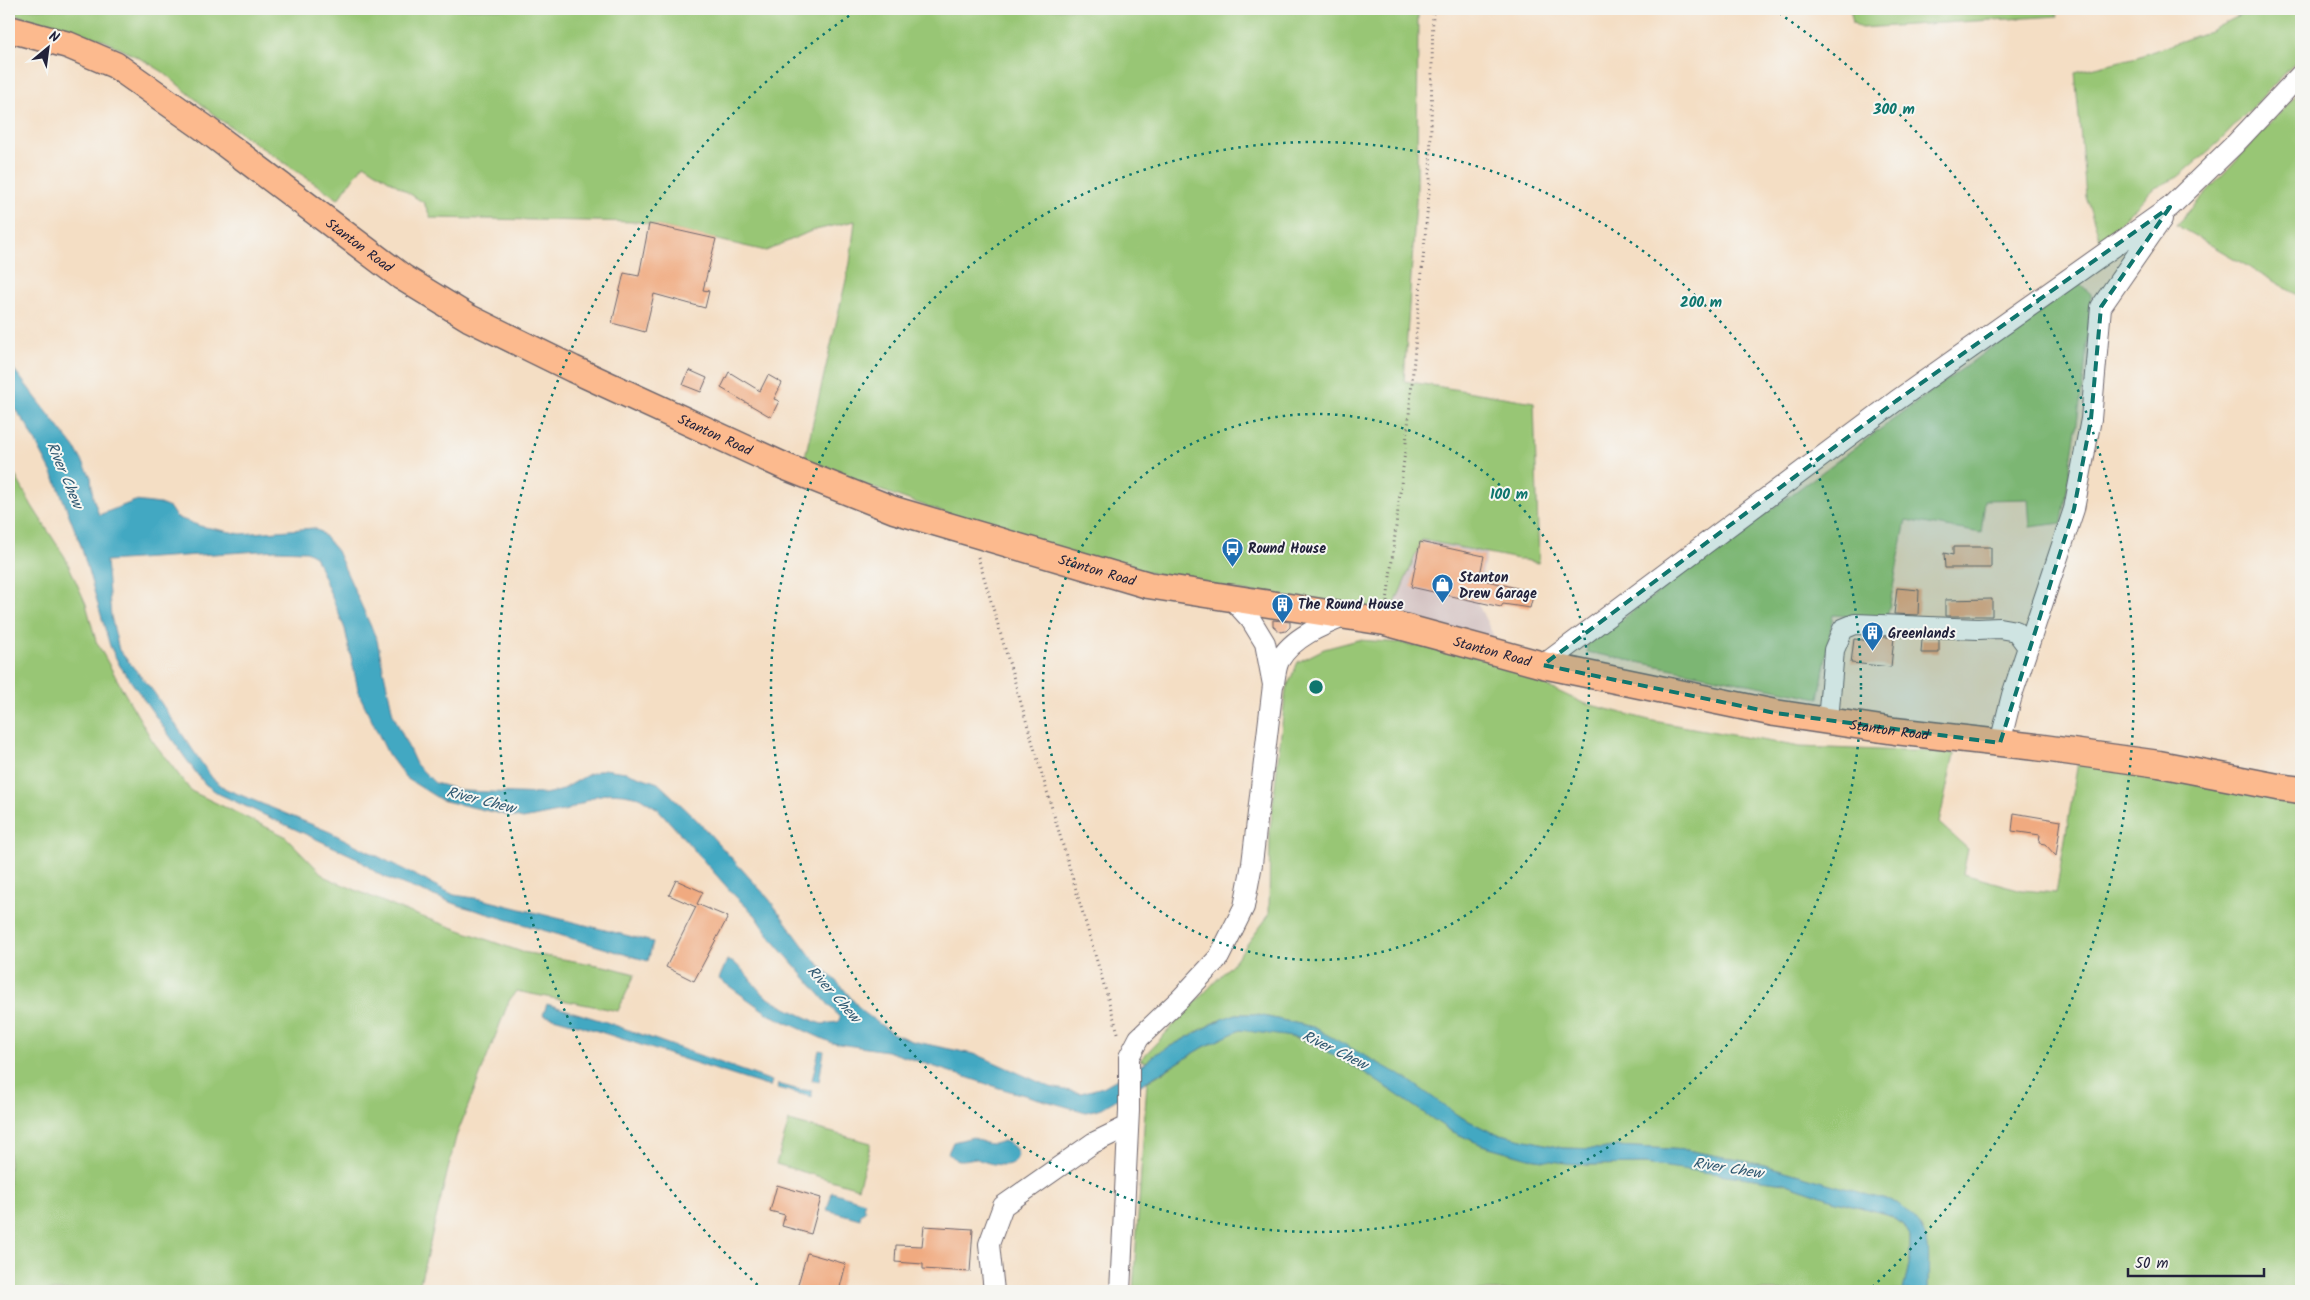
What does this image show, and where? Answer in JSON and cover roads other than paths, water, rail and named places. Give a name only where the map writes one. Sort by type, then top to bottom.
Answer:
[{"type":"main road","name":"Stanton Road","points":[[9,29],[68,45],[115,64],[211,133],[402,277],[469,318],[573,369],[786,467],[894,510],[1148,585],[1385,622],[1543,665],[1775,714],[2159,764],[2301,790]]},
{"type":"street","points":[[1543,665],[1896,401],[2170,207],[2235,144],[2301,74]]},
{"type":"street","points":[[2000,743],[2028,647],[2074,509],[2091,419],[2101,307],[2170,207]]},
{"type":"street","points":[[1232,599],[1251,620],[1265,643],[1273,685]]},
{"type":"street","points":[[1120,1291],[1131,1054],[1139,1038],[1181,998],[1219,956],[1244,907],[1252,864],[1273,685],[1279,661],[1293,645],[1316,628],[1346,616]]},
{"type":"street","points":[[1828,721],[1834,650],[1843,629],[1855,624],[1978,629],[1999,628],[2016,631],[2028,647]]},
{"type":"street","points":[[994,1291],[989,1244],[1003,1206],[1129,1119]]},
{"type":"water","name":"River Chew","points":[[9,363],[75,448],[91,477],[93,497],[99,515],[135,501],[160,504],[170,508],[176,517],[200,526],[241,534],[314,528],[321,532],[337,551],[377,640],[393,714],[416,764],[435,783],[464,791],[544,794],[560,791],[589,774],[604,769],[626,772],[658,783],[695,818],[769,899],[810,955],[842,987],[862,1011],[892,1033],[912,1041],[978,1055],[1050,1087],[1081,1093],[1103,1087],[1147,1062],[1152,1056],[1222,1019],[1236,1014],[1254,1014],[1313,1027],[1407,1079],[1459,1116],[1491,1132],[1562,1148],[1601,1149],[1617,1146],[1687,1150],[1764,1165],[1897,1203],[1910,1214],[1924,1232],[1928,1251],[1928,1291],[1903,1291],[1910,1260],[1910,1237],[1902,1224],[1890,1215],[1833,1200],[1784,1183],[1645,1164],[1588,1165],[1566,1163],[1529,1158],[1482,1145],[1449,1130],[1365,1073],[1312,1043],[1299,1038],[1240,1030],[1204,1047],[1102,1108],[1086,1112],[999,1088],[887,1051],[832,1043],[770,1015],[719,979],[727,960],[738,966],[761,992],[780,1005],[822,1024],[838,1022],[840,1018],[770,937],[756,916],[733,894],[658,809],[639,797],[610,793],[596,796],[568,810],[523,819],[441,800],[406,778],[388,754],[359,694],[345,629],[315,556],[306,551],[275,550],[106,561],[111,616],[119,650],[153,691],[213,779],[226,789],[330,832],[454,895],[481,899],[653,942],[648,961],[461,906],[378,874],[355,857],[219,794],[205,784],[196,773],[120,666],[110,646],[81,546],[56,481],[27,425],[9,402]]},
{"type":"water","points":[[547,1004],[606,1022],[772,1081],[770,1087],[543,1015]]},
{"type":"water","points":[[819,1050],[824,1051],[819,1082],[812,1080]]},
{"type":"water","points":[[778,1084],[812,1091],[812,1097],[777,1088]]},
{"type":"water","points":[[973,1137],[988,1144],[1003,1141],[1011,1144],[1018,1155],[1014,1162],[1000,1165],[975,1158],[957,1160],[948,1153],[953,1142]]},
{"type":"water","points":[[832,1192],[865,1202],[863,1207],[865,1211],[861,1213],[860,1219],[827,1210]]},
{"type":"place","name":"Round House","points":[[1232,567]]},
{"type":"place","name":"Stanton Drew Garage","points":[[1443,604]]},
{"type":"place","name":"The Round House","points":[[1282,623]]},
{"type":"place","name":"Greenlands","points":[[1872,652]]}]
